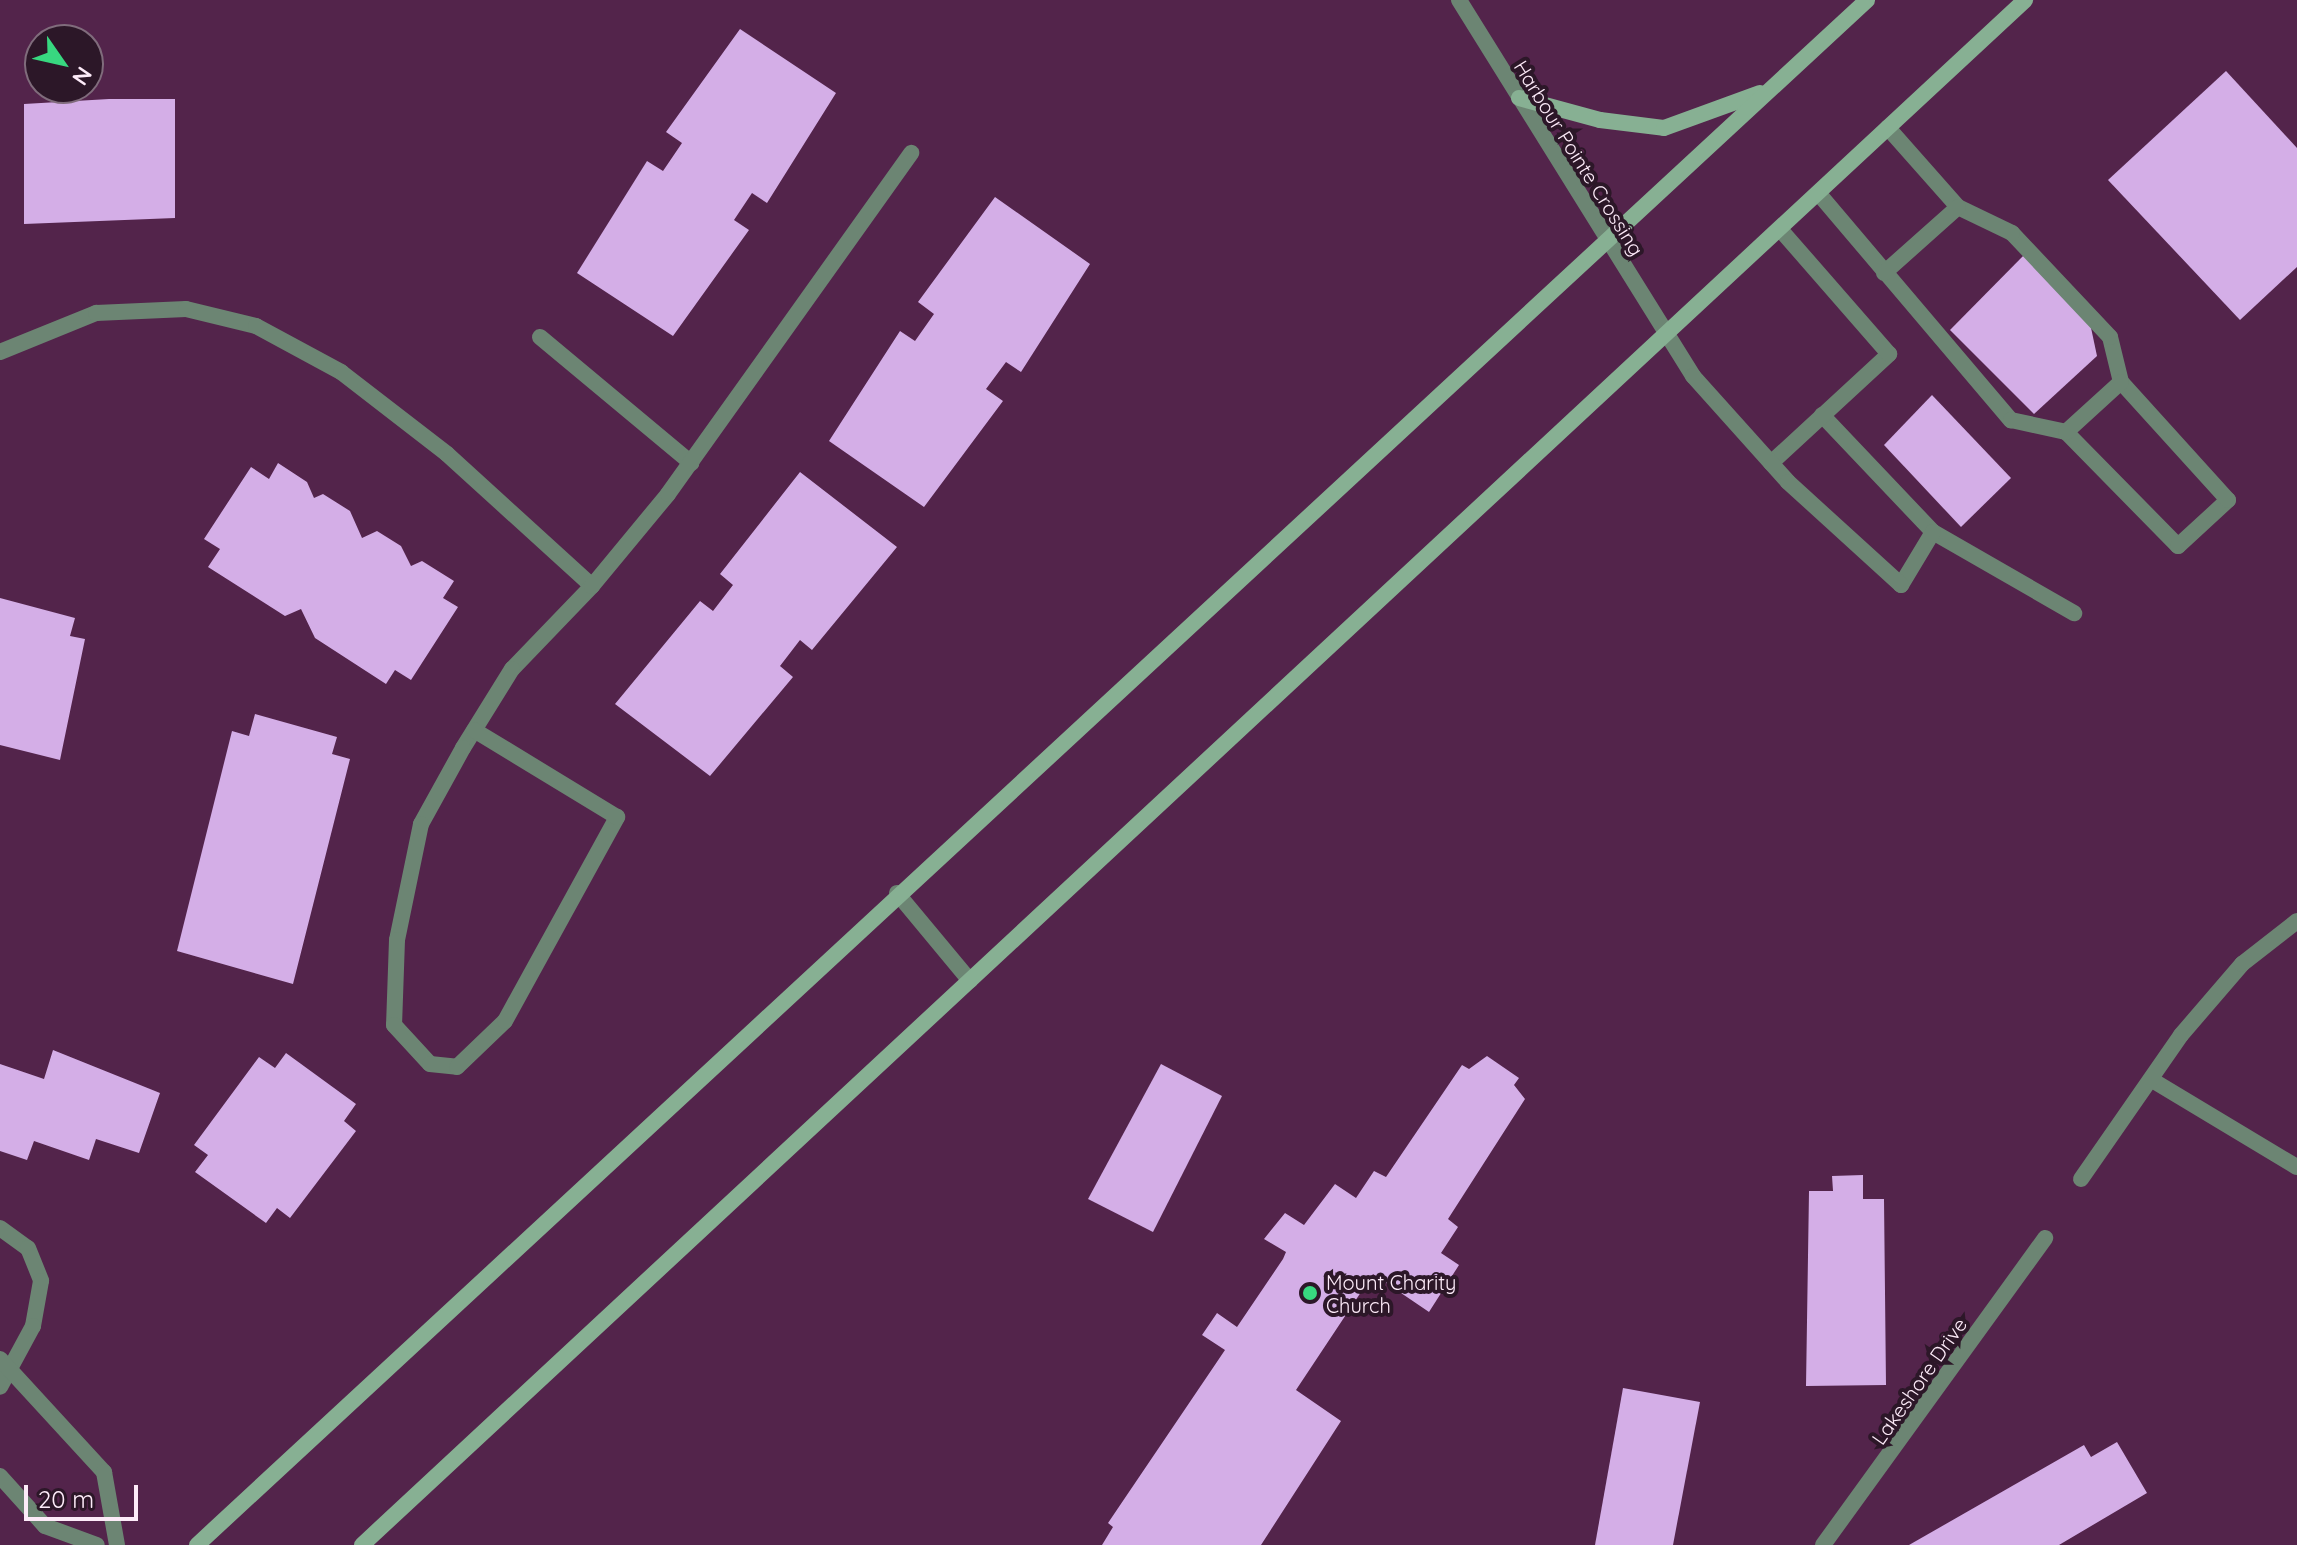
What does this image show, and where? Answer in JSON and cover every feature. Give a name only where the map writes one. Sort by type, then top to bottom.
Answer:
[{"type":"main road","points":[[197,1545],[897,893],[1867,0]]},
{"type":"main road","points":[[362,1545],[2025,0]]},
{"type":"main road","points":[[1519,98],[1664,128],[1776,85]]},
{"type":"street","name":"Harbour Pointe Crossing","points":[[1459,0],[1665,337],[1771,463],[1901,585],[1933,532]]},
{"type":"street","points":[[1819,194],[2011,420],[2066,432],[2178,546],[2228,500],[2121,382],[2110,337],[2012,233],[1958,207],[1888,128]]},
{"type":"street","points":[[474,730],[617,817],[505,1021],[457,1067],[430,1064],[394,1025],[397,940],[421,824],[474,730],[512,669],[592,586],[691,463],[911,153]]},
{"type":"street","points":[[1884,273],[1958,207]]},
{"type":"street","points":[[1771,463],[1889,354],[1780,229]]},
{"type":"street","points":[[0,352],[96,313],[186,309],[256,326],[341,372],[447,454],[592,586]]},
{"type":"street","points":[[540,337],[691,463]]},
{"type":"street","points":[[2066,432],[2121,382]]},
{"type":"street","points":[[1822,415],[1933,532],[2074,613]]},
{"type":"street","points":[[897,893],[970,981]]},
{"type":"street","points":[[2081,1179],[2152,1080],[2242,964],[2297,921]]},
{"type":"street","points":[[2152,1080],[2297,1167]]},
{"type":"street","points":[[0,1228],[28,1248],[41,1281],[33,1326],[6,1365],[0,1387]]},
{"type":"street","name":"Lakeshore Drive","points":[[1823,1545],[2045,1238]]},
{"type":"street","points":[[6,1365],[104,1472],[117,1545]]},
{"type":"street","points":[[0,1476],[45,1526],[97,1545]]},
{"type":"building","points":[[740,29],[836,93],[767,203],[752,193],[734,220],[749,230],[673,336],[577,273],[647,161],[663,171],[682,143],[666,132]]},
{"type":"building","points":[[2226,71],[2297,148],[2297,267],[2240,320],[2108,180]]},
{"type":"building","points":[[104,99],[175,99],[175,218],[24,224],[24,104],[104,104]]},
{"type":"building","points":[[995,197],[1090,264],[1021,372],[1006,362],[986,389],[1003,401],[924,507],[829,441],[900,331],[915,341],[934,314],[918,302]]},
{"type":"building","points":[[2026,253],[2090,323],[2097,356],[2034,414],[1950,330]]},
{"type":"building","points":[[1932,395],[2011,478],[1961,527],[1884,445]]},
{"type":"building","points":[[278,463],[307,482],[314,498],[323,494],[350,511],[362,538],[377,531],[401,546],[411,566],[422,561],[454,581],[443,598],[458,607],[411,680],[395,670],[386,684],[315,638],[301,609],[285,616],[208,567],[220,549],[204,539],[251,467],[269,479]]},
{"type":"building","points":[[800,472],[897,547],[812,650],[800,640],[780,666],[793,677],[710,776],[615,704],[700,601],[713,611],[733,585],[720,574]]},
{"type":"building","points":[[0,598],[75,618],[70,636],[85,639],[60,760],[0,745]]},
{"type":"building","points":[[255,714],[337,737],[332,754],[350,759],[293,984],[177,951],[232,731],[249,736]]},
{"type":"building","points":[[53,1050],[160,1093],[139,1153],[96,1139],[89,1160],[34,1141],[27,1160],[0,1151],[0,1064],[44,1079]]},
{"type":"building","points":[[286,1053],[356,1104],[344,1121],[356,1131],[290,1218],[277,1208],[266,1223],[195,1172],[208,1155],[194,1145],[259,1057],[275,1068]]},
{"type":"building","name":"Mount Charity Church","points":[[1487,1056],[1519,1078],[1514,1085],[1525,1099],[1448,1219],[1458,1227],[1441,1253],[1459,1265],[1429,1312],[1373,1274],[1296,1390],[1341,1421],[1261,1545],[1102,1545],[1113,1527],[1108,1523],[1225,1350],[1202,1335],[1217,1313],[1237,1327],[1283,1259],[1286,1252],[1264,1239],[1285,1213],[1304,1225],[1335,1184],[1356,1198],[1374,1171],[1386,1177],[1462,1065],[1469,1069]]},
{"type":"building","points":[[1161,1064],[1222,1096],[1153,1232],[1088,1199]]},
{"type":"building","points":[[1863,1175],[1863,1199],[1884,1199],[1886,1385],[1806,1386],[1809,1191],[1833,1191],[1832,1176]]},
{"type":"building","points":[[1623,1388],[1700,1402],[1673,1545],[1595,1545]]},
{"type":"building","points":[[2117,1442],[2147,1493],[2059,1545],[1909,1545],[2084,1445],[2091,1457]]},
{"type":"place","name":"Mount Charity Church","points":[[1310,1293]]}]
